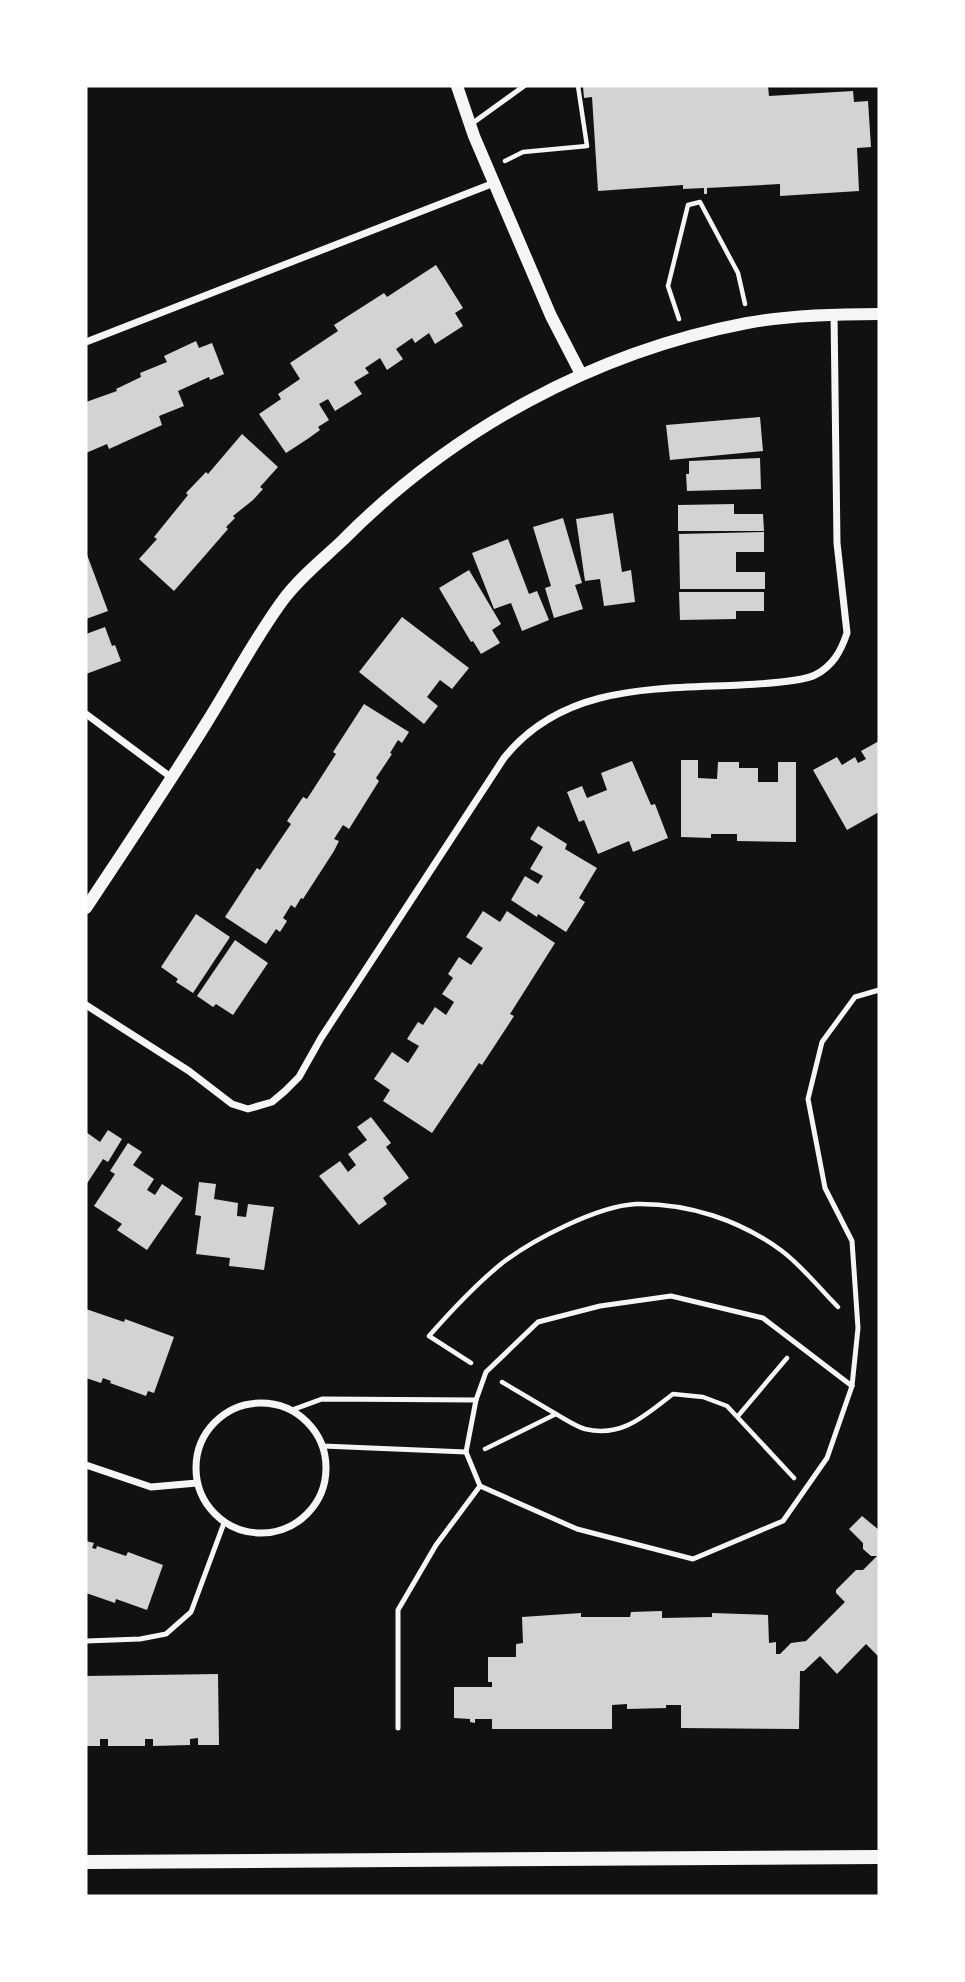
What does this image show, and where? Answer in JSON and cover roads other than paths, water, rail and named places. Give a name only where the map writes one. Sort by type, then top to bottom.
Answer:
[{"type":"main road","points":[[86,1862],[879,1857]]},
{"type":"street","points":[[457,86],[470,125],[551,316],[581,374]]},
{"type":"street","points":[[86,342],[494,183]]},
{"type":"street","points":[[86,1005],[189,1071],[232,1104],[247,1109],[272,1102],[299,1077],[329,1026],[519,739],[584,701],[641,690],[763,684],[814,676],[833,662],[846,633],[838,543],[834,314]]},
{"type":"street","points":[[86,908],[172,778],[284,599],[380,503],[460,442],[548,389],[631,355],[685,338],[749,322],[834,314],[879,314]]},
{"type":"street","points":[[86,715],[172,778]]},
{"type":"street","points":[[250,1403],[271,1403],[292,1410],[305,1419],[323,1446],[327,1467],[323,1489],[313,1508],[296,1522],[276,1531],[255,1533],[224,1522],[205,1501],[197,1483],[195,1462],[201,1441],[213,1423],[230,1410],[250,1403]]},
{"type":"street","points":[[86,1465],[151,1487],[197,1483]]},
{"type":"lane","points":[[470,125],[523,86]]},
{"type":"lane","points":[[852,1386],[799,1343],[762,1318],[671,1296],[600,1306],[538,1322],[486,1372],[476,1400],[466,1452],[480,1486],[577,1529],[693,1559],[783,1521],[827,1458],[852,1386],[858,1328],[852,1241],[825,1188],[808,1099],[822,1042],[855,997],[879,990]]},
{"type":"lane","points":[[292,1410],[322,1399],[476,1400]]},
{"type":"lane","points":[[323,1446],[466,1452]]},
{"type":"lane","points":[[398,1728],[398,1610],[436,1545],[480,1486]]},
{"type":"lane","points":[[86,1641],[140,1639],[166,1634],[191,1612],[224,1522]]}]
